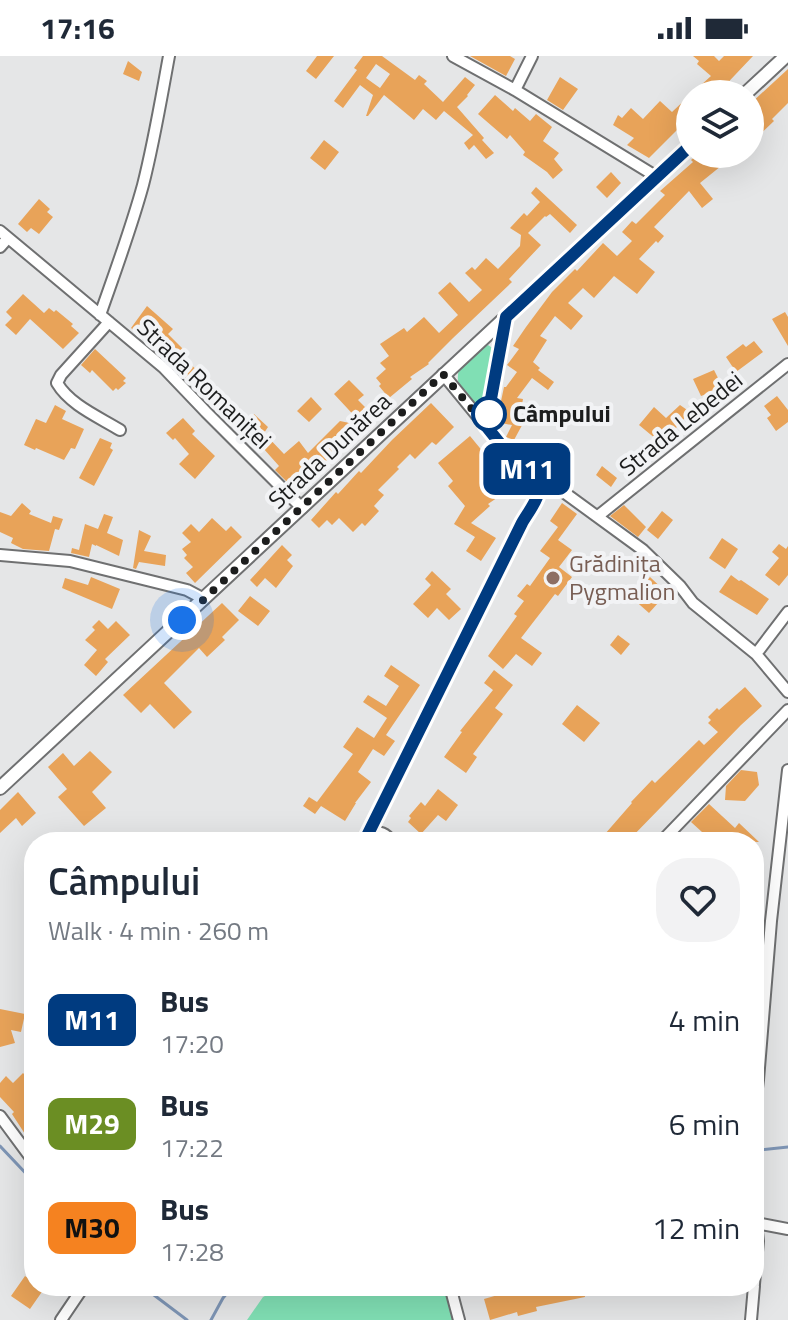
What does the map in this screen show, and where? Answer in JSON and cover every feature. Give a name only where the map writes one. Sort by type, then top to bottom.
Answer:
[{"type":"street","points":[[120,430],[78,404],[57,383],[104,319],[143,184],[169,56]]},
{"type":"street","points":[[453,56],[657,177]]},
{"type":"street","points":[[515,90],[532,56]]},
{"type":"street","points":[[760,80],[786,56]]},
{"type":"street","name":"Strada Dunărea","points":[[0,788],[676,159]]},
{"type":"street","points":[[0,247],[4,235]]},
{"type":"street","name":"Strada Romaniței","points":[[4,235],[164,368],[302,508]]},
{"type":"street","points":[[486,426],[506,317]]},
{"type":"street","name":"Strada Lebedei","points":[[598,516],[788,364]]},
{"type":"street","points":[[368,832],[539,494],[538,479],[502,446],[443,374]]},
{"type":"street","points":[[540,485],[558,488],[643,550],[708,617],[756,654],[788,692]]},
{"type":"street","points":[[0,555],[70,561],[187,590],[204,599]]},
{"type":"street","points":[[756,654],[788,612]]},
{"type":"street","points":[[671,832],[788,710]]},
{"type":"street","points":[[764,984],[788,770]]},
{"type":"street","points":[[0,1116],[24,1148]]},
{"type":"street","points":[[764,1225],[788,1229]]},
{"type":"street","points":[[61,1320],[77,1296]]},
{"type":"street","points":[[453,1296],[459,1320]]},
{"type":"street","points":[[751,1320],[753,1296]]},
{"type":"green space","points":[[488,345],[494,349],[495,355],[485,405],[479,407],[462,392],[458,376],[459,370]]},
{"type":"green space","points":[[450,1296],[456,1320],[247,1320],[263,1297]]},
{"type":"building","points":[[317,56],[334,56],[316,79],[306,71]]},
{"type":"building","points":[[363,56],[382,56],[415,80],[419,75],[427,81],[424,84],[443,102],[465,77],[475,85],[457,107],[494,153],[486,159],[474,145],[469,150],[464,143],[473,135],[444,111],[436,120],[423,109],[414,120],[384,95],[366,116],[373,95],[360,85],[343,108],[334,101],[357,70],[354,68]],"holes":[[[376,64],[390,74],[380,88],[366,78]]]},
{"type":"building","points":[[470,56],[510,56],[515,59],[506,76]]},
{"type":"building","points":[[693,56],[714,56],[719,61],[724,56],[753,56],[730,80],[707,80],[711,76],[697,64],[699,61]]},
{"type":"building","points":[[128,61],[142,72],[139,81],[123,74]]},
{"type":"building","points":[[788,69],[788,103],[764,131],[764,91]]},
{"type":"building","points":[[560,77],[578,89],[563,110],[547,100]]},
{"type":"building","points":[[495,95],[530,121],[536,114],[552,127],[543,141],[559,153],[554,159],[563,170],[553,179],[523,155],[525,152],[510,135],[507,139],[478,114]]},
{"type":"building","points":[[660,101],[672,112],[676,108],[676,131],[649,158],[627,145],[634,138],[613,125],[618,115],[622,118],[631,108],[643,119]]},
{"type":"building","points":[[324,140],[339,152],[325,170],[310,158]]},
{"type":"building","points":[[686,168],[719,168],[700,183],[713,199],[702,208],[689,191],[654,227],[664,236],[639,259],[655,272],[637,294],[614,276],[594,298],[583,288],[568,303],[583,316],[571,330],[555,316],[540,336],[547,340],[533,362],[554,382],[548,390],[532,378],[517,398],[523,399],[520,415],[527,416],[514,440],[506,437],[512,425],[501,423],[503,406],[500,406],[504,387],[517,372],[507,365],[519,349],[513,346],[552,292],[603,243],[617,256],[632,241],[622,232],[632,221],[636,224],[665,195],[660,191]]},
{"type":"building","points":[[611,172],[621,183],[607,198],[596,187]]},
{"type":"building","points":[[536,187],[577,225],[570,233],[550,214],[545,216],[528,233],[541,245],[509,279],[512,282],[429,364],[410,377],[412,379],[389,398],[376,378],[386,369],[380,363],[389,356],[380,344],[404,328],[407,332],[424,317],[439,333],[458,315],[438,293],[450,282],[469,302],[482,290],[465,273],[472,267],[475,270],[486,258],[498,269],[520,246],[521,235],[510,228],[540,202],[531,193]]},
{"type":"building","points":[[39,199],[50,209],[47,212],[53,217],[39,234],[31,228],[27,232],[18,224]]},
{"type":"building","points":[[23,294],[44,313],[49,308],[54,312],[56,310],[79,333],[63,349],[30,319],[16,335],[5,325],[12,318],[6,312]]},
{"type":"building","points":[[147,306],[173,329],[168,334],[187,353],[178,361],[162,345],[157,352],[131,328]]},
{"type":"building","points":[[785,312],[788,317],[788,346],[772,319]]},
{"type":"building","points":[[754,341],[763,352],[736,372],[726,357],[743,344],[746,347]]},
{"type":"building","points":[[95,349],[126,378],[123,381],[126,383],[118,390],[113,391],[92,370],[90,373],[81,365]]},
{"type":"building","points":[[186,360],[201,374],[191,384],[177,370]]},
{"type":"building","points":[[714,370],[723,388],[701,396],[693,379]]},
{"type":"building","points":[[349,380],[364,395],[358,400],[371,413],[361,423],[334,394]]},
{"type":"building","points":[[777,396],[788,410],[788,422],[776,431],[767,418],[771,415],[764,406]]},
{"type":"building","points":[[311,397],[322,409],[309,422],[297,411]]},
{"type":"building","points":[[431,403],[454,427],[436,445],[432,442],[415,459],[410,454],[397,467],[399,469],[378,490],[384,495],[374,506],[379,511],[365,526],[362,523],[353,532],[339,518],[332,525],[327,520],[319,528],[311,520],[336,492],[338,494],[359,471],[361,473]]},
{"type":"building","points":[[55,405],[66,411],[62,419],[84,429],[75,449],[71,448],[64,460],[24,445],[36,419],[46,423]]},
{"type":"building","points":[[680,405],[690,412],[662,444],[639,425],[654,407],[666,418]]},
{"type":"building","points":[[254,414],[268,427],[264,433],[284,454],[299,441],[308,453],[340,421],[364,426],[295,490],[275,470],[279,466],[241,428]]},
{"type":"building","points":[[183,418],[195,431],[192,434],[215,456],[195,479],[179,464],[189,454],[166,433]]},
{"type":"building","points":[[470,436],[507,491],[488,504],[490,506],[471,523],[496,538],[481,561],[466,551],[475,537],[454,524],[465,506],[448,486],[453,481],[438,463]]},
{"type":"building","points":[[100,438],[112,443],[110,448],[113,450],[94,486],[79,478]]},
{"type":"building","points":[[602,466],[617,478],[611,487],[596,475]]},
{"type":"building","points":[[22,503],[31,511],[29,514],[51,523],[53,516],[63,519],[59,530],[55,529],[49,551],[23,549],[11,543],[13,538],[0,532],[0,512],[11,516]]},
{"type":"building","points":[[562,503],[577,514],[558,540],[572,550],[559,567],[572,577],[521,638],[542,653],[532,666],[516,654],[503,669],[488,656],[517,616],[514,614],[524,601],[517,596],[527,584],[530,586],[550,558],[540,551],[558,527],[550,521]]},
{"type":"building","points":[[624,505],[646,527],[638,537],[610,516]]},
{"type":"building","points":[[662,511],[673,520],[658,539],[647,530]]},
{"type":"building","points":[[104,514],[113,517],[107,533],[123,540],[119,556],[92,544],[89,557],[71,553],[72,548],[79,550],[85,524],[98,529]]},
{"type":"building","points":[[212,518],[226,531],[231,526],[242,537],[195,583],[186,573],[193,567],[184,558],[187,555],[182,549],[191,542],[182,533],[191,524],[199,532]]},
{"type":"building","points":[[139,530],[151,536],[144,551],[166,555],[165,566],[139,562],[136,569],[133,568]]},
{"type":"building","points":[[722,538],[738,549],[725,569],[709,558]]},
{"type":"building","points":[[779,544],[786,549],[788,546],[788,575],[779,586],[765,575],[779,558],[772,552]]},
{"type":"building","points":[[282,545],[292,555],[287,560],[293,566],[276,588],[265,578],[257,587],[250,580]]},
{"type":"building","points":[[432,571],[451,589],[446,594],[461,609],[449,620],[437,608],[428,618],[413,604],[431,585],[425,579]]},
{"type":"building","points":[[731,575],[769,599],[757,615],[719,592]]},
{"type":"building","points":[[91,577],[120,589],[112,609],[62,588],[65,578],[88,585]]},
{"type":"building","points":[[650,577],[667,593],[649,613],[631,597]]},
{"type":"building","points":[[250,596],[270,611],[258,626],[238,611]]},
{"type":"building","points":[[222,603],[239,620],[222,637],[225,640],[207,657],[199,648],[164,683],[192,712],[174,729],[150,704],[141,713],[123,695]]},
{"type":"building","points":[[99,620],[108,629],[116,621],[130,635],[105,659],[108,662],[96,676],[84,665],[97,650],[85,640],[95,630],[92,627]]},
{"type":"building","points":[[618,635],[630,644],[621,655],[610,645]]},
{"type":"building","points":[[391,665],[420,685],[386,735],[395,741],[384,756],[373,749],[358,772],[371,782],[345,821],[321,806],[315,814],[303,806],[309,797],[317,802],[353,754],[343,747],[357,727],[374,738],[387,718],[363,702],[368,695],[386,706],[399,686],[384,676]]},
{"type":"building","points":[[494,670],[513,685],[495,708],[503,714],[473,754],[477,757],[466,773],[444,757],[460,731],[493,690],[484,683]]},
{"type":"building","points":[[745,687],[762,706],[637,832],[607,832],[652,780],[655,783],[699,740],[704,745],[718,732],[708,723],[711,720],[708,717],[717,708],[719,710]]},
{"type":"building","points":[[577,705],[600,723],[584,742],[562,724]]},
{"type":"building","points":[[90,751],[112,772],[92,792],[106,808],[84,826],[58,797],[67,789],[48,767],[63,753],[74,766]]},
{"type":"building","points":[[741,770],[757,772],[759,785],[745,801],[725,800],[726,786]]},
{"type":"building","points":[[438,789],[458,805],[446,821],[438,815],[423,832],[419,832],[408,822],[409,816],[421,802],[425,806]]},
{"type":"building","points":[[18,792],[36,813],[22,826],[16,818],[0,833],[0,810]]},
{"type":"building","points":[[709,804],[735,828],[739,823],[748,832],[702,832],[691,822]]},
{"type":"building","points":[[0,1009],[24,1014],[21,1032],[11,1030],[15,1043],[0,1047]]},
{"type":"building","points":[[24,1074],[24,1133],[12,1114],[14,1112],[0,1097],[0,1083],[6,1076],[13,1083]]},
{"type":"building","points":[[24,1277],[24,1296],[39,1296],[30,1309],[11,1296]]},
{"type":"building","points":[[494,1296],[585,1297],[536,1307],[537,1311],[518,1316],[517,1312],[490,1320],[484,1299]]},
{"type":"waterway","points":[[0,1146],[24,1171]]},
{"type":"waterway","points":[[764,1149],[788,1147]]},
{"type":"waterway","points":[[155,1296],[187,1320]]},
{"type":"waterway","points":[[211,1320],[225,1296]]},
{"type":"bus line","name":"M11","points":[[369,832],[539,494],[538,479],[502,446],[486,426],[506,317],[676,159]]},
{"type":"place","name":"Câmpului","points":[[489,414]]},
{"type":"place","name":"Grădinița Pygmalion","points":[[553,578]]},
{"type":"route","points":[[182,620],[443,374],[486,426],[489,414]]}]
